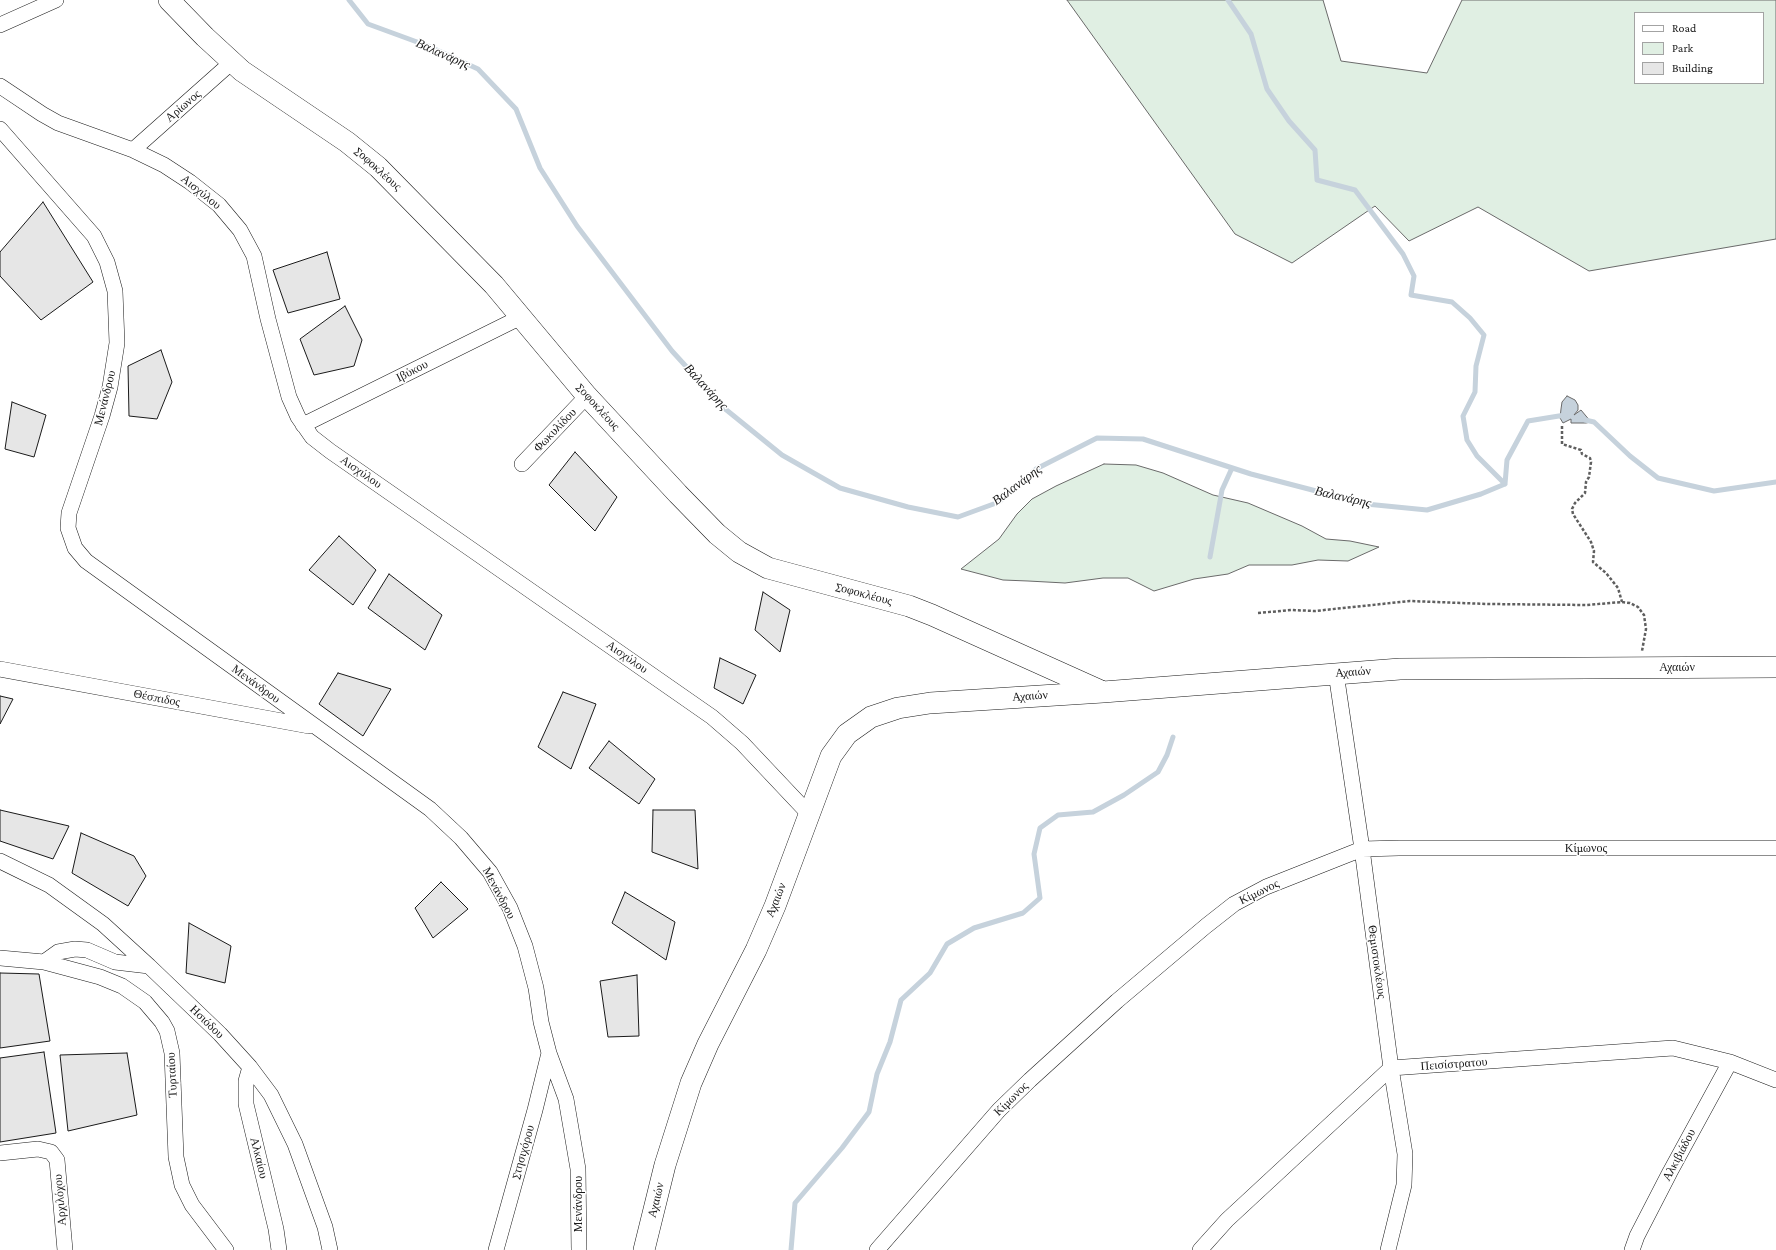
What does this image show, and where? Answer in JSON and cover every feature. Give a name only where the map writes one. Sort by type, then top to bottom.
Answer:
[{"type":"main road","name":"Σοφοκλέους","points":[[169,0],[193,26],[232,62],[256,81],[347,142],[368,158],[429,218],[494,286],[521,316],[587,396],[678,494],[717,534],[748,558],[778,571],[909,606],[1103,692]]},
{"type":"main road","name":"Αχαιών","points":[[644,1250],[665,1165],[691,1083],[708,1044],[756,950],[775,906],[825,770],[836,748],[853,728],[876,715],[898,708],[930,702],[1103,692],[1336,673],[1408,669],[1776,667]]},
{"type":"street","points":[[0,25],[56,0]]},
{"type":"street","name":"Αρίωνος","points":[[133,150],[232,62]]},
{"type":"street","name":"Αισχύλου","points":[[0,86],[58,123],[133,150],[164,165],[197,187],[219,205],[246,238],[254,256],[262,293],[293,407],[312,437],[712,717],[732,733],[809,814]]},
{"type":"street","name":"Μενάνδρου","points":[[0,129],[94,236],[107,262],[114,291],[117,343],[110,387],[102,416],[69,513],[68,528],[75,548],[86,561],[314,727],[430,809],[461,838],[490,872],[510,908],[525,946],[536,988],[541,1022],[549,1053],[566,1099],[578,1169],[579,1250]]},
{"type":"street","name":"Ιβύκου","points":[[303,425],[521,316]]},
{"type":"street","name":"Φωκυλίδου","points":[[522,464],[587,396]]},
{"type":"street","name":"Θέσπιδος","points":[[0,669],[314,727]]},
{"type":"street","name":"Θεμιστοκλέους","points":[[1336,673],[1362,849],[1391,1068],[1405,1154],[1404,1185],[1388,1250]]},
{"type":"street","name":"Κίμωνος","points":[[877,1250],[1012,1097],[1117,1002],[1206,926],[1248,896],[1362,849],[1776,848]]},
{"type":"street","name":"Ησιόδου","points":[[0,861],[49,885],[103,924],[220,1034],[250,1067],[271,1095],[295,1144],[325,1227],[330,1250]]},
{"type":"street","points":[[44,962],[58,952],[75,949],[87,950],[115,962],[149,966]]},
{"type":"street","name":"Τυρταίου","points":[[0,958],[44,962],[100,976],[122,986],[145,1002],[162,1022],[169,1039],[172,1053],[176,1156],[182,1185],[192,1205],[226,1250]]},
{"type":"street","name":"Πεισίστρατου","points":[[1391,1068],[1673,1048],[1730,1062],[1776,1080]]},
{"type":"street","name":"Στησιχόρου","points":[[496,1250],[535,1110],[549,1053]]},
{"type":"street","name":"Αλκιβιάδου","points":[[1632,1250],[1637,1236],[1670,1172],[1730,1062]]},
{"type":"street","name":"Αλκαίου","points":[[250,1067],[246,1081],[246,1104],[276,1229],[279,1250]]},
{"type":"street","points":[[1200,1250],[1227,1220],[1391,1068]]},
{"type":"street","name":"Αρχιλόχου","points":[[0,1153],[38,1149],[51,1152],[57,1160],[65,1250]]},
{"type":"path","points":[[1562,426],[1562,444],[1581,450],[1582,454],[1590,458],[1591,462],[1590,477],[1586,482],[1585,493],[1575,503],[1572,509],[1573,514],[1591,542],[1594,551],[1593,562],[1606,572],[1618,588],[1622,602]]},
{"type":"path","points":[[1258,612],[1292,610],[1315,611],[1410,601],[1488,604],[1587,605],[1622,602],[1630,603],[1638,607],[1644,615],[1646,629],[1642,654],[1631,667]]},
{"type":"green space","points":[[1067,0],[1323,0],[1341,61],[1427,73],[1462,0],[1776,0],[1776,239],[1589,271],[1478,207],[1409,241],[1375,206],[1292,263],[1235,234]]},
{"type":"green space","points":[[1104,464],[1136,465],[1163,473],[1213,495],[1248,503],[1302,526],[1326,539],[1350,541],[1379,547],[1348,561],[1318,560],[1292,565],[1249,565],[1228,574],[1194,579],[1154,591],[1128,578],[1103,578],[1065,583],[1003,580],[961,569],[999,539],[1017,514],[1032,499]]},
{"type":"shaded area","points":[[1567,396],[1575,400],[1578,405],[1578,410],[1574,415],[1581,410],[1591,422],[1571,423],[1571,419],[1563,423],[1560,418],[1562,402]]},
{"type":"building","points":[[43,202],[93,282],[41,320],[0,276],[0,252]]},
{"type":"building","points":[[327,252],[340,299],[288,313],[273,270]]},
{"type":"building","points":[[345,306],[362,340],[354,366],[314,375],[300,339]]},
{"type":"building","points":[[161,350],[172,382],[157,419],[129,416],[128,366]]},
{"type":"building","points":[[12,402],[46,415],[34,457],[5,449]]},
{"type":"building","points":[[575,452],[617,497],[595,531],[549,485]]},
{"type":"building","points":[[339,536],[376,570],[353,605],[309,570]]},
{"type":"building","points":[[389,574],[442,615],[425,650],[368,608]]},
{"type":"building","points":[[763,592],[790,610],[780,652],[755,630]]},
{"type":"building","points":[[720,658],[756,675],[743,704],[714,688]]},
{"type":"building","points":[[338,673],[391,689],[363,736],[319,704]]},
{"type":"building","points":[[563,692],[596,704],[571,769],[538,747]]},
{"type":"building","points":[[0,696],[13,699],[0,724]]},
{"type":"building","points":[[609,741],[655,779],[639,804],[589,768]]},
{"type":"building","points":[[0,810],[69,826],[53,859],[0,841]]},
{"type":"building","points":[[653,810],[695,810],[698,869],[652,852]]},
{"type":"building","points":[[81,833],[134,856],[146,876],[128,906],[72,873]]},
{"type":"building","points":[[441,882],[468,909],[433,938],[415,908]]},
{"type":"building","points":[[625,892],[675,922],[666,960],[612,923]]},
{"type":"building","points":[[189,923],[231,946],[225,983],[186,973]]},
{"type":"building","points":[[0,973],[39,974],[50,1041],[0,1048]]},
{"type":"building","points":[[637,975],[639,1036],[608,1037],[600,981]]},
{"type":"building","points":[[44,1052],[56,1133],[0,1142],[0,1058]]},
{"type":"building","points":[[127,1053],[137,1115],[68,1131],[60,1055]]},
{"type":"waterway","name":"Βαλανάρης","points":[[349,0],[368,24],[428,46],[478,69],[516,109],[540,168],[577,226],[672,351],[724,408],[782,455],[840,488],[908,507],[958,517],[999,502],[1036,469],[1097,438],[1143,439],[1251,474],[1366,504],[1427,510],[1481,494],[1505,484],[1507,460],[1528,421],[1565,415]]},
{"type":"waterway","points":[[1228,0],[1251,34],[1267,89],[1289,121],[1315,150],[1317,180],[1355,190],[1403,254],[1414,276],[1411,295],[1452,302],[1470,318],[1484,335],[1476,366],[1475,392],[1463,416],[1467,440],[1477,456],[1505,484]]},
{"type":"waterway","name":"Βαλανάρης","points":[[1585,420],[1594,422],[1630,456],[1658,478],[1714,491],[1776,482]]},
{"type":"waterway","points":[[1210,557],[1222,490],[1232,468]]},
{"type":"waterway","points":[[791,1250],[795,1203],[842,1148],[869,1112],[877,1074],[890,1042],[901,1000],[930,973],[947,944],[974,928],[1023,913],[1040,898],[1034,854],[1040,828],[1058,815],[1093,812],[1124,795],[1158,772],[1167,755],[1173,737]]}]
